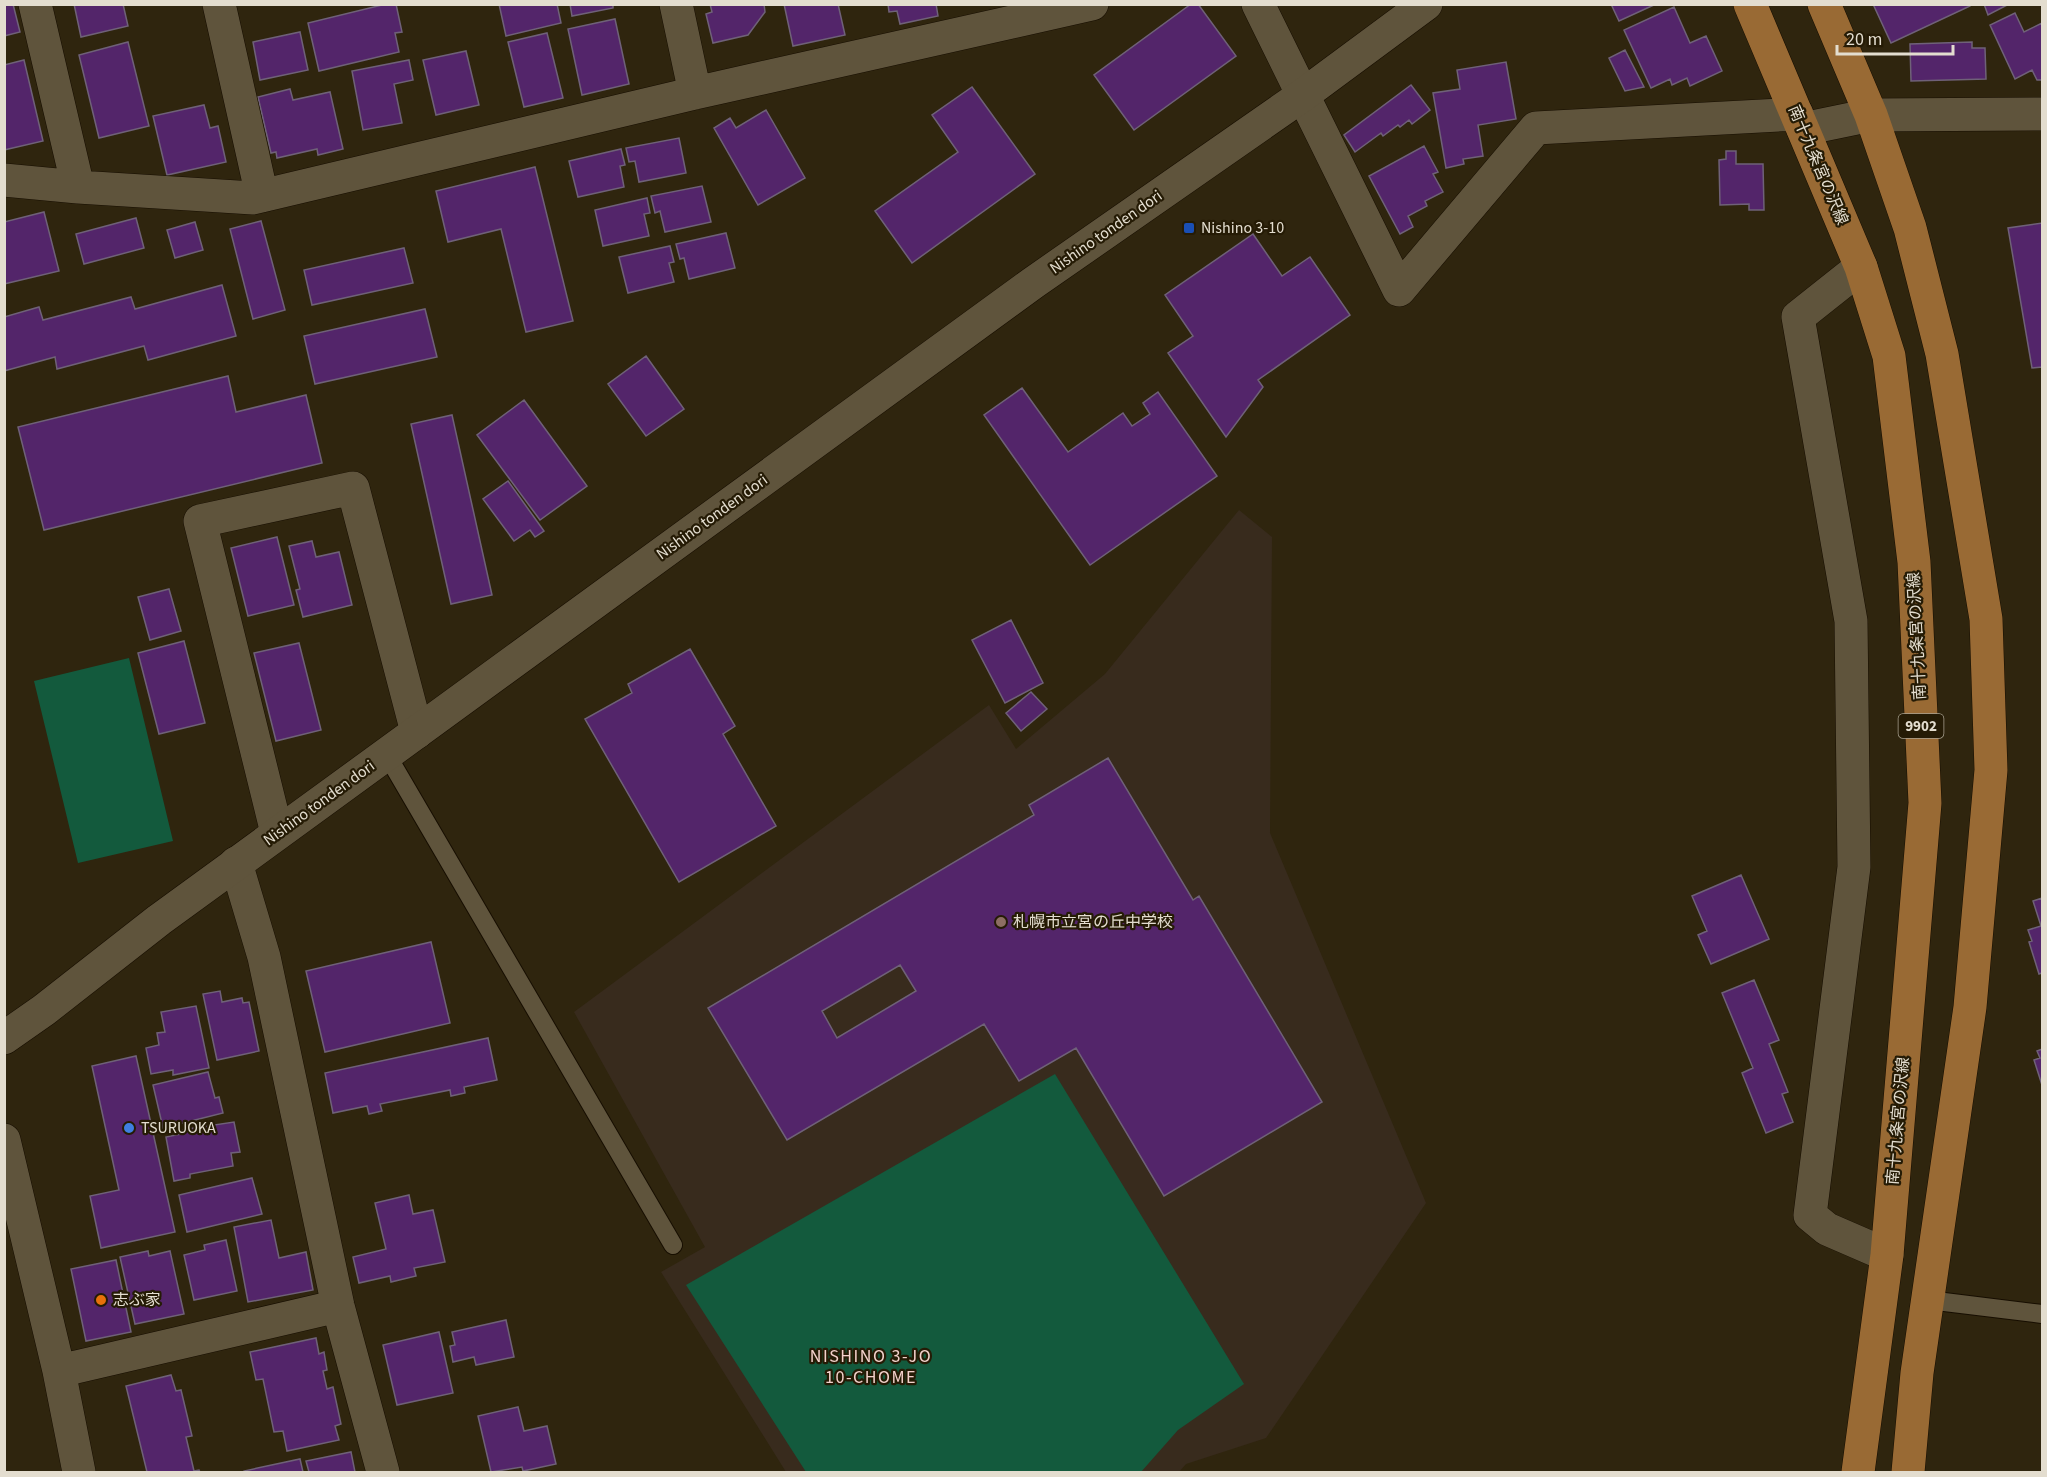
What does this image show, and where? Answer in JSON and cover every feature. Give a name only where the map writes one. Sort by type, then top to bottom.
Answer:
[{"type":"main road","name":"南十九条宮の沢線","points":[[1750,4],[1861,267],[1889,356],[1914,562],[1925,804],[1887,1255],[1858,1473]]},
{"type":"main road","points":[[1824,4],[1871,115],[1910,228],[1942,354],[1986,619],[1991,770],[1970,1007],[1917,1373],[1908,1473]]},
{"type":"street","points":[[35,4],[78,187]]},
{"type":"street","points":[[219,4],[262,196]]},
{"type":"street","points":[[676,4],[695,93]]},
{"type":"street","points":[[4,180],[253,198],[695,93],[1092,4]]},
{"type":"street","points":[[1258,4],[1399,290],[1536,128],[1800,122],[1871,115],[2043,114]]},
{"type":"street","name":"Nishino tonden dori","points":[[4,1038],[236,863],[1033,283],[1303,94],[1426,4]]},
{"type":"street","points":[[1861,267],[1798,317],[1851,621],[1854,867],[1810,1215],[1827,1229],[1887,1255]]},
{"type":"street","points":[[277,833],[200,521],[353,488],[417,732]]},
{"type":"street","points":[[236,863],[264,957],[338,1306],[383,1473]]},
{"type":"street","points":[[4,1140],[59,1371],[79,1473]]},
{"type":"street","points":[[59,1371],[338,1306]]},
{"type":"lane","points":[[387,754],[673,1245]]},
{"type":"lane","points":[[1928,1300],[2043,1314]]},
{"type":"shaded area","name":"札幌市立宮の丘中学校","points":[[1239,510],[1272,537],[1270,833],[1426,1203],[1266,1438],[1186,1464],[1179,1472],[786,1472],[661,1272],[705,1247],[574,1012],[989,705],[1016,749],[1105,674]]},
{"type":"green space","points":[[129,658],[173,841],[78,863],[34,681]]},
{"type":"green space","points":[[1055,1074],[1244,1384],[1178,1430],[1141,1472],[806,1472],[686,1285]]},
{"type":"building","points":[[4,4],[13,4],[20,32],[4,36]]},
{"type":"building","points":[[74,4],[123,4],[128,26],[81,37]]},
{"type":"building","points":[[386,4],[396,4],[402,32],[395,33],[399,52],[319,71],[308,23]]},
{"type":"building","points":[[499,4],[557,4],[561,23],[506,36]]},
{"type":"building","points":[[570,4],[613,4],[613,8],[572,16]]},
{"type":"building","points":[[710,4],[764,4],[765,12],[748,35],[713,43],[706,14],[712,12]]},
{"type":"building","points":[[784,4],[838,4],[845,35],[793,46]]},
{"type":"building","points":[[888,4],[936,4],[938,16],[900,24],[897,11],[889,12]]},
{"type":"building","points":[[1191,4],[1198,4],[1236,56],[1134,130],[1094,75]]},
{"type":"building","points":[[1611,4],[1656,4],[1619,21]]},
{"type":"building","points":[[1873,4],[1970,4],[1970,6],[1891,43]]},
{"type":"building","points":[[1984,4],[2009,4],[1988,15]]},
{"type":"building","points":[[1674,7],[1690,43],[1706,36],[1722,71],[1690,86],[1687,78],[1672,85],[1670,79],[1651,88],[1624,30]]},
{"type":"building","points":[[2015,13],[2024,32],[2042,23],[2042,80],[2037,80],[2032,70],[2015,79],[1990,25]]},
{"type":"building","points":[[615,19],[629,84],[582,95],[568,29]]},
{"type":"building","points":[[300,32],[308,70],[260,80],[253,42]]},
{"type":"building","points":[[547,33],[563,98],[524,107],[508,42]]},
{"type":"building","points":[[128,42],[149,126],[99,138],[79,55]]},
{"type":"building","points":[[1972,42],[1972,48],[1985,48],[1986,79],[1911,81],[1910,44]]},
{"type":"building","points":[[1625,50],[1644,87],[1625,91],[1609,58]]},
{"type":"building","points":[[466,51],[479,105],[436,115],[423,60]]},
{"type":"building","points":[[24,60],[43,141],[4,150],[4,65]]},
{"type":"building","points":[[409,60],[413,80],[394,84],[402,123],[363,130],[352,71]]},
{"type":"building","points":[[1506,62],[1516,119],[1478,125],[1483,156],[1463,159],[1464,164],[1446,168],[1433,93],[1460,89],[1457,70]]},
{"type":"building","points":[[1411,85],[1430,110],[1412,124],[1409,120],[1383,136],[1381,133],[1355,152],[1344,135]]},
{"type":"building","points":[[972,87],[1035,174],[912,263],[875,211],[958,152],[932,115]]},
{"type":"building","points":[[290,89],[293,100],[330,92],[343,149],[318,155],[317,149],[277,158],[276,152],[271,153],[258,97]]},
{"type":"building","points":[[204,105],[210,128],[218,126],[226,162],[167,175],[153,116]]},
{"type":"building","points":[[766,110],[805,178],[758,205],[714,128],[730,118],[736,128]]},
{"type":"building","points":[[679,138],[686,173],[639,182],[635,161],[629,162],[626,148]]},
{"type":"building","points":[[1424,146],[1438,172],[1433,174],[1443,192],[1425,201],[1427,206],[1408,216],[1413,227],[1400,234],[1369,176]]},
{"type":"building","points":[[621,149],[625,165],[620,166],[624,187],[578,197],[569,161]]},
{"type":"building","points":[[1726,151],[1736,151],[1736,164],[1763,164],[1764,210],[1749,210],[1749,204],[1720,205],[1719,160],[1726,159]]},
{"type":"building","points":[[535,167],[573,321],[526,332],[501,229],[448,242],[436,191]]},
{"type":"building","points":[[702,186],[711,222],[665,232],[660,211],[655,213],[651,196]]},
{"type":"building","points":[[647,198],[650,213],[644,214],[649,236],[603,246],[595,210]]},
{"type":"building","points":[[44,212],[59,271],[4,284],[4,222]]},
{"type":"building","points":[[136,218],[144,248],[84,264],[76,234]]},
{"type":"building","points":[[261,221],[285,310],[253,319],[230,229]]},
{"type":"building","points":[[195,222],[203,250],[175,258],[167,230]]},
{"type":"building","points":[[2042,223],[2042,367],[2032,368],[2008,228]]},
{"type":"building","points":[[726,233],[735,268],[689,279],[684,258],[680,259],[676,244]]},
{"type":"building","points":[[1253,234],[1282,276],[1310,257],[1350,315],[1258,380],[1263,387],[1226,437],[1168,353],[1193,336],[1165,295]]},
{"type":"building","points":[[670,246],[674,262],[669,263],[674,282],[628,293],[619,257]]},
{"type":"building","points":[[404,248],[413,283],[312,305],[304,270]]},
{"type":"building","points":[[222,285],[236,336],[148,360],[144,346],[57,369],[55,357],[4,371],[4,317],[39,307],[43,320],[131,297],[135,309]]},
{"type":"building","points":[[425,309],[437,357],[315,384],[304,336]]},
{"type":"building","points":[[646,356],[684,409],[646,436],[608,384]]},
{"type":"building","points":[[228,376],[236,412],[306,395],[322,463],[44,530],[18,427]]},
{"type":"building","points":[[1022,388],[1068,452],[1123,413],[1132,426],[1150,414],[1143,403],[1158,392],[1217,476],[1090,565],[984,415]]},
{"type":"building","points":[[524,400],[587,486],[540,520],[477,435]]},
{"type":"building","points":[[452,415],[492,595],[451,604],[411,424]]},
{"type":"building","points":[[508,481],[544,531],[535,537],[530,530],[514,541],[483,499]]},
{"type":"building","points":[[277,537],[294,605],[248,616],[231,548]]},
{"type":"building","points":[[312,541],[316,557],[339,552],[352,605],[303,617],[296,590],[300,589],[289,546]]},
{"type":"building","points":[[169,589],[181,631],[150,640],[138,597]]},
{"type":"building","points":[[1011,620],[1043,683],[1005,703],[972,640]]},
{"type":"building","points":[[184,641],[205,723],[159,734],[138,653]]},
{"type":"building","points":[[299,643],[321,730],[276,741],[254,653]]},
{"type":"building","points":[[690,649],[735,726],[723,734],[776,826],[679,882],[585,719],[632,693],[628,684]]},
{"type":"building","points":[[1031,692],[1047,709],[1021,731],[1006,713]]},
{"type":"building","points":[[1108,758],[1193,900],[1199,896],[1322,1102],[1164,1196],[1076,1048],[1019,1081],[984,1024],[787,1140],[708,1008],[1034,815],[1029,805]],"holes":[[[900,965],[916,991],[837,1038],[822,1011]]]},
{"type":"building","points":[[1741,875],[1769,939],[1711,964],[1698,935],[1707,931],[1692,896]]},
{"type":"building","points":[[2042,898],[2042,973],[2039,974],[2029,942],[2032,941],[2028,930],[2041,926],[2033,901]]},
{"type":"building","points":[[431,942],[450,1023],[325,1052],[306,971]]},
{"type":"building","points":[[1754,980],[1779,1040],[1769,1044],[1788,1092],[1782,1094],[1793,1122],[1766,1133],[1742,1073],[1753,1068],[1722,993]]},
{"type":"building","points":[[220,991],[222,1002],[242,998],[243,1003],[249,1002],[259,1051],[217,1060],[203,994]]},
{"type":"building","points":[[196,1006],[209,1068],[173,1075],[173,1070],[151,1074],[146,1048],[159,1045],[157,1033],[165,1032],[161,1012]]},
{"type":"building","points":[[488,1038],[497,1080],[464,1087],[465,1093],[451,1096],[450,1090],[380,1104],[382,1111],[369,1114],[367,1106],[333,1113],[325,1073]]},
{"type":"building","points":[[2042,1049],[2042,1085],[2034,1060],[2040,1058],[2037,1051]]},
{"type":"building","name":"TSURUOKA","points":[[136,1056],[175,1232],[101,1248],[90,1196],[119,1190],[92,1066]]},
{"type":"building","points":[[208,1072],[215,1098],[219,1097],[223,1113],[163,1128],[153,1085]]},
{"type":"building","points":[[234,1122],[240,1152],[231,1153],[233,1166],[190,1174],[190,1178],[174,1181],[166,1137],[181,1134],[180,1130]]},
{"type":"building","points":[[252,1178],[262,1214],[187,1232],[179,1195]]},
{"type":"building","points":[[409,1195],[413,1214],[433,1210],[445,1262],[414,1268],[416,1276],[391,1282],[390,1276],[359,1283],[353,1257],[386,1249],[375,1203]]},
{"type":"building","points":[[271,1220],[279,1258],[306,1252],[313,1290],[248,1302],[234,1227]]},
{"type":"building","points":[[226,1240],[237,1291],[194,1300],[184,1255],[205,1250],[204,1245]]},
{"type":"building","points":[[148,1251],[149,1256],[170,1251],[184,1314],[135,1324],[120,1257]]},
{"type":"building","name":"志ぶ家","points":[[116,1260],[131,1332],[86,1341],[71,1269]]},
{"type":"building","points":[[506,1320],[514,1357],[476,1365],[474,1357],[453,1362],[450,1346],[455,1345],[452,1332]]},
{"type":"building","points":[[439,1332],[453,1393],[397,1405],[383,1345]]},
{"type":"building","points":[[316,1338],[319,1354],[324,1352],[327,1370],[323,1371],[327,1389],[333,1387],[341,1424],[335,1426],[339,1440],[287,1451],[283,1431],[274,1432],[263,1379],[256,1380],[250,1352]]},
{"type":"building","points":[[171,1375],[176,1391],[181,1390],[192,1436],[186,1437],[194,1471],[199,1470],[200,1472],[147,1472],[126,1386]]},
{"type":"building","points":[[518,1407],[524,1431],[547,1426],[556,1464],[523,1471],[522,1467],[491,1472],[478,1416]]},
{"type":"building","points":[[351,1452],[355,1472],[309,1472],[306,1461]]},
{"type":"building","points":[[300,1459],[303,1472],[244,1472],[244,1471]]},
{"type":"place","name":"Nishino 3-10","points":[[1189,228]]},
{"type":"place","name":"札幌市立宮の丘中学校","points":[[1001,922]]},
{"type":"place","name":"TSURUOKA","points":[[129,1128]]},
{"type":"place","name":"志ぶ家","points":[[101,1300]]},
{"type":"district","name":"NISHINO 3-JO 10-CHOME","points":[[871,1366]]}]
